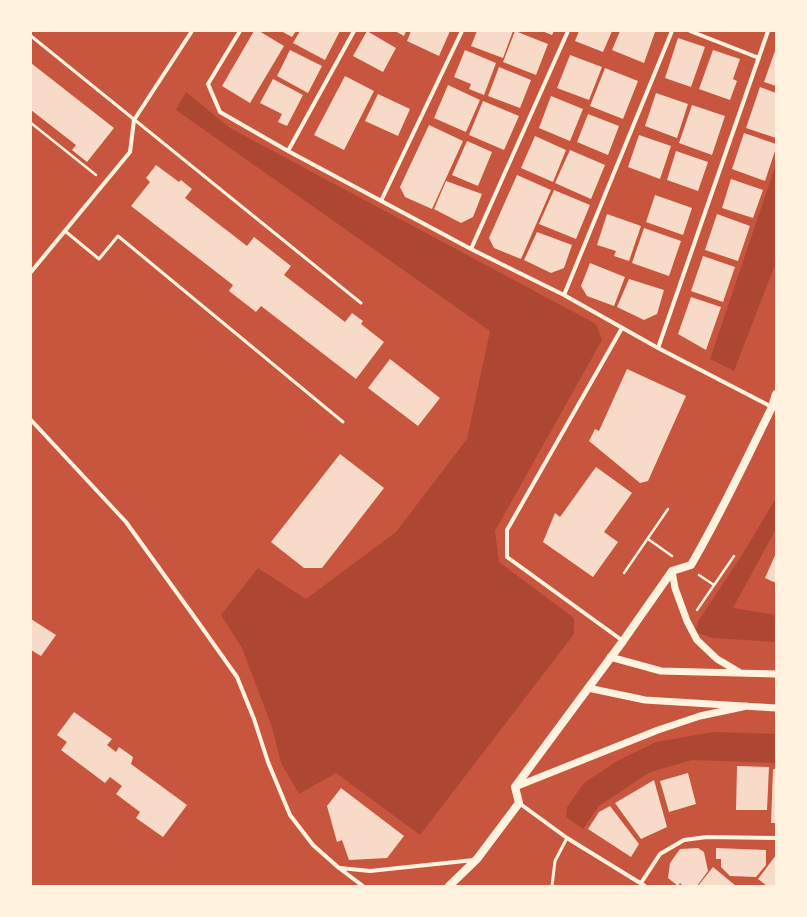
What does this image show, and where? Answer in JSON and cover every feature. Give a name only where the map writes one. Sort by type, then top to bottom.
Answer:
[{"type":"main road","points":[[449,886],[477,859],[519,803],[514,787],[623,641],[672,570],[692,565],[714,525],[772,407],[776,394]]},
{"type":"street","points":[[31,272],[106,183],[130,152],[134,120],[192,31]]},
{"type":"street","points":[[240,31],[208,84],[220,112],[288,151],[381,201],[471,249],[564,295],[658,348],[772,407]]},
{"type":"street","points":[[288,151],[354,31]]},
{"type":"street","points":[[381,201],[462,31]]},
{"type":"street","points":[[471,249],[568,31]]},
{"type":"street","points":[[564,295],[672,31]]},
{"type":"street","points":[[690,31],[759,58]]},
{"type":"street","points":[[658,348],[768,31]]},
{"type":"street","points":[[622,328],[507,530],[507,557],[623,641]]},
{"type":"street","points":[[31,420],[126,522],[237,677],[254,719],[268,762],[290,815],[314,845],[339,868],[363,886]]},
{"type":"street","points":[[672,570],[675,588],[697,640],[717,659],[741,673]]},
{"type":"street","points":[[610,657],[661,671],[776,674]]},
{"type":"street","points":[[588,688],[645,700],[776,708]]},
{"type":"street","points":[[514,787],[658,730],[700,716],[747,706]]},
{"type":"street","points":[[519,803],[567,838],[645,886]]},
{"type":"street","points":[[641,883],[660,854],[684,840],[707,837],[776,838]]},
{"type":"street","points":[[339,868],[370,871],[477,859]]},
{"type":"lane","points":[[31,36],[362,303]]},
{"type":"lane","points":[[65,231],[99,258],[118,236],[343,422]]},
{"type":"lane","points":[[552,886],[555,862],[567,838]]},
{"type":"path","points":[[31,123],[106,183]]},
{"type":"path","points":[[624,573],[668,509]]},
{"type":"path","points":[[694,614],[734,556]]},
{"type":"shaded area","points":[[186,92],[230,128],[596,324],[602,340],[495,531],[499,562],[574,618],[574,634],[420,835],[336,773],[299,794],[281,763],[272,727],[242,648],[221,615],[258,568],[306,599],[396,532],[467,439],[490,331],[176,110]]},
{"type":"shaded area","points":[[776,164],[776,262],[734,371],[710,359]]},
{"type":"shaded area","points":[[776,498],[776,529],[733,608],[776,615],[776,642],[713,638],[695,632],[699,620],[742,555]]},
{"type":"shaded area","points":[[713,732],[776,734],[776,763],[692,760],[650,772],[599,806],[583,829],[566,817],[567,807],[584,783],[617,761],[656,742]]},
{"type":"building","points":[[254,31],[259,31],[284,46],[250,103],[222,86]]},
{"type":"building","points":[[281,31],[296,31],[292,37]]},
{"type":"building","points":[[300,31],[340,31],[325,60],[293,43]]},
{"type":"building","points":[[367,31],[396,48],[383,72],[353,56]]},
{"type":"building","points":[[395,31],[406,31],[404,36]]},
{"type":"building","points":[[411,31],[450,31],[439,56],[407,41]]},
{"type":"building","points":[[477,31],[513,31],[503,58],[471,46]]},
{"type":"building","points":[[515,31],[548,44],[536,75],[503,62]]},
{"type":"building","points":[[542,31],[554,31],[552,35]]},
{"type":"building","points":[[579,31],[612,31],[603,52],[575,41]]},
{"type":"building","points":[[620,31],[655,31],[644,63],[612,50]]},
{"type":"building","points":[[678,38],[705,47],[691,87],[665,78]]},
{"type":"building","points":[[776,48],[776,86],[764,82]]},
{"type":"building","points":[[290,50],[322,66],[308,93],[277,76]]},
{"type":"building","points":[[465,50],[496,63],[484,95],[469,89],[471,84],[454,77]]},
{"type":"building","points":[[713,50],[740,59],[733,79],[737,81],[730,100],[699,89]]},
{"type":"building","points":[[570,55],[602,67],[589,100],[557,88]]},
{"type":"building","points":[[31,63],[114,128],[87,162],[72,150],[76,145],[31,110]]},
{"type":"building","points":[[499,67],[531,80],[520,108],[488,96]]},
{"type":"building","points":[[605,68],[638,81],[623,119],[590,106]]},
{"type":"building","points":[[345,76],[374,91],[344,150],[314,135]]},
{"type":"building","points":[[273,79],[303,95],[287,126],[278,122],[282,114],[260,103]]},
{"type":"building","points":[[448,85],[480,100],[466,132],[434,118]]},
{"type":"building","points":[[760,87],[776,93],[776,138],[746,128]]},
{"type":"building","points":[[656,93],[688,104],[677,138],[645,126]]},
{"type":"building","points":[[378,94],[410,109],[398,136],[365,121]]},
{"type":"building","points":[[551,96],[583,109],[570,141],[539,128]]},
{"type":"building","points":[[483,101],[519,116],[504,150],[469,135]]},
{"type":"building","points":[[692,105],[725,116],[712,155],[679,143]]},
{"type":"building","points":[[588,114],[619,126],[608,155],[577,142]]},
{"type":"building","points":[[429,125],[463,141],[432,209],[405,197],[400,187]]},
{"type":"building","points":[[744,133],[776,144],[765,181],[732,169]]},
{"type":"building","points":[[639,135],[671,146],[660,179],[628,167]]},
{"type":"building","points":[[535,136],[566,150],[553,182],[521,168]]},
{"type":"building","points":[[467,141],[492,152],[478,186],[452,175]]},
{"type":"building","points":[[570,150],[605,165],[591,199],[555,183]]},
{"type":"building","points":[[676,151],[708,162],[698,191],[667,180]]},
{"type":"building","points":[[156,165],[179,182],[181,180],[192,189],[185,198],[247,246],[254,237],[291,266],[284,275],[345,322],[352,313],[363,321],[361,324],[384,342],[356,379],[261,306],[256,312],[229,291],[233,285],[131,206],[150,182],[146,178]]},
{"type":"building","points":[[517,175],[551,190],[521,259],[494,248],[489,238]]},
{"type":"building","points":[[731,179],[763,190],[753,218],[722,208]]},
{"type":"building","points":[[446,181],[482,194],[473,217],[461,223],[434,209]]},
{"type":"building","points":[[554,190],[590,205],[576,239],[539,224]]},
{"type":"building","points":[[655,195],[692,208],[683,235],[646,222]]},
{"type":"building","points":[[607,214],[641,226],[629,261],[614,256],[616,251],[597,245]]},
{"type":"building","points":[[717,214],[750,226],[738,261],[705,250]]},
{"type":"building","points":[[644,228],[681,241],[669,276],[632,263]]},
{"type":"building","points":[[537,232],[572,245],[564,268],[551,273],[524,260]]},
{"type":"building","points":[[703,256],[735,267],[723,302],[691,291]]},
{"type":"building","points":[[590,263],[625,277],[614,306],[587,296],[581,286]]},
{"type":"building","points":[[629,279],[664,290],[657,314],[644,320],[617,307]]},
{"type":"building","points":[[691,297],[721,307],[706,350],[678,334]]},
{"type":"building","points":[[390,359],[440,398],[418,426],[368,388]]},
{"type":"building","points":[[627,369],[686,396],[648,481],[640,483],[589,441],[595,429],[599,431]]},
{"type":"building","points":[[340,454],[384,488],[322,568],[304,568],[271,542]]},
{"type":"building","points":[[596,467],[632,493],[604,532],[618,542],[593,577],[543,542],[555,513],[560,517]]},
{"type":"building","points":[[776,553],[776,583],[765,578]]},
{"type":"building","points":[[31,619],[56,635],[41,656],[31,650]]},
{"type":"building","points":[[74,712],[112,739],[107,745],[116,752],[119,747],[133,757],[131,764],[187,805],[163,837],[136,818],[140,812],[116,794],[122,786],[110,777],[105,783],[61,750],[67,742],[57,735]]},
{"type":"building","points":[[737,766],[769,767],[767,810],[736,810]]},
{"type":"building","points":[[773,769],[776,769],[776,823],[771,823]]},
{"type":"building","points":[[688,773],[696,804],[669,812],[660,781]]},
{"type":"building","points":[[654,780],[667,827],[641,839],[615,803]]},
{"type":"building","points":[[341,788],[404,836],[387,858],[349,860],[342,840],[337,842],[327,806]]},
{"type":"building","points":[[610,806],[639,844],[631,857],[588,829],[599,812]]},
{"type":"building","points":[[698,848],[704,852],[708,871],[697,886],[683,886],[680,883],[678,886],[668,878],[670,863],[680,849]]},
{"type":"building","points":[[716,848],[766,850],[766,865],[756,877],[730,876],[721,867],[721,859],[716,859]]},
{"type":"building","points":[[776,855],[776,886],[767,886],[758,879]]},
{"type":"building","points":[[713,867],[736,886],[698,886]]}]
